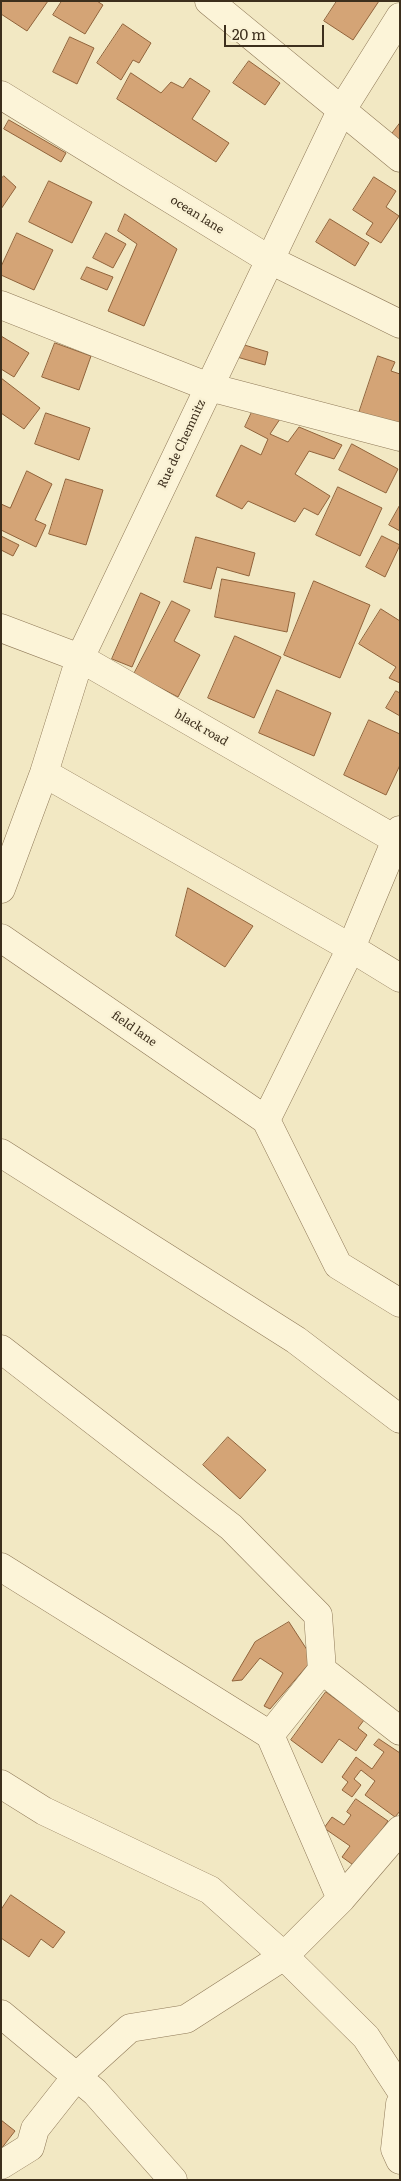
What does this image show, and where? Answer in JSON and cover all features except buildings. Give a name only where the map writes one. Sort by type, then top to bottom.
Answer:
[{"type":"street","points":[[209,1],[400,158]]},
{"type":"street","name":"Rue de Chemnitz","points":[[1,889],[44,773],[80,658],[341,111],[400,17]]},
{"type":"street","name":"ocean lane","points":[[1,95],[270,260],[400,324]]},
{"type":"street","points":[[1,305],[209,387],[400,437]]},
{"type":"street","name":"black road","points":[[1,628],[80,658],[397,835]]},
{"type":"street","points":[[44,773],[351,948],[400,978]]},
{"type":"street","points":[[397,835],[388,885],[351,948],[266,1120],[338,1264],[400,1304]]},
{"type":"street","name":"field lane","points":[[1,938],[266,1120]]},
{"type":"street","points":[[1,1153],[296,1340],[400,1419]]},
{"type":"street","points":[[1,1349],[231,1527],[318,1614],[322,1670],[270,1735]]},
{"type":"street","points":[[1,1566],[270,1735],[341,1899]]},
{"type":"street","points":[[322,1670],[400,1731]]},
{"type":"street","points":[[1,1784],[44,1811],[210,1890],[284,1956],[366,2037],[400,2089]]},
{"type":"street","points":[[1,2165],[30,2146],[35,2129],[76,2077],[130,2028],[186,2019],[284,1956],[341,1899],[400,1830]]},
{"type":"street","points":[[1,2014],[95,2092],[173,2180]]},
{"type":"street","points":[[400,2104],[395,2149],[400,2160]]}]
